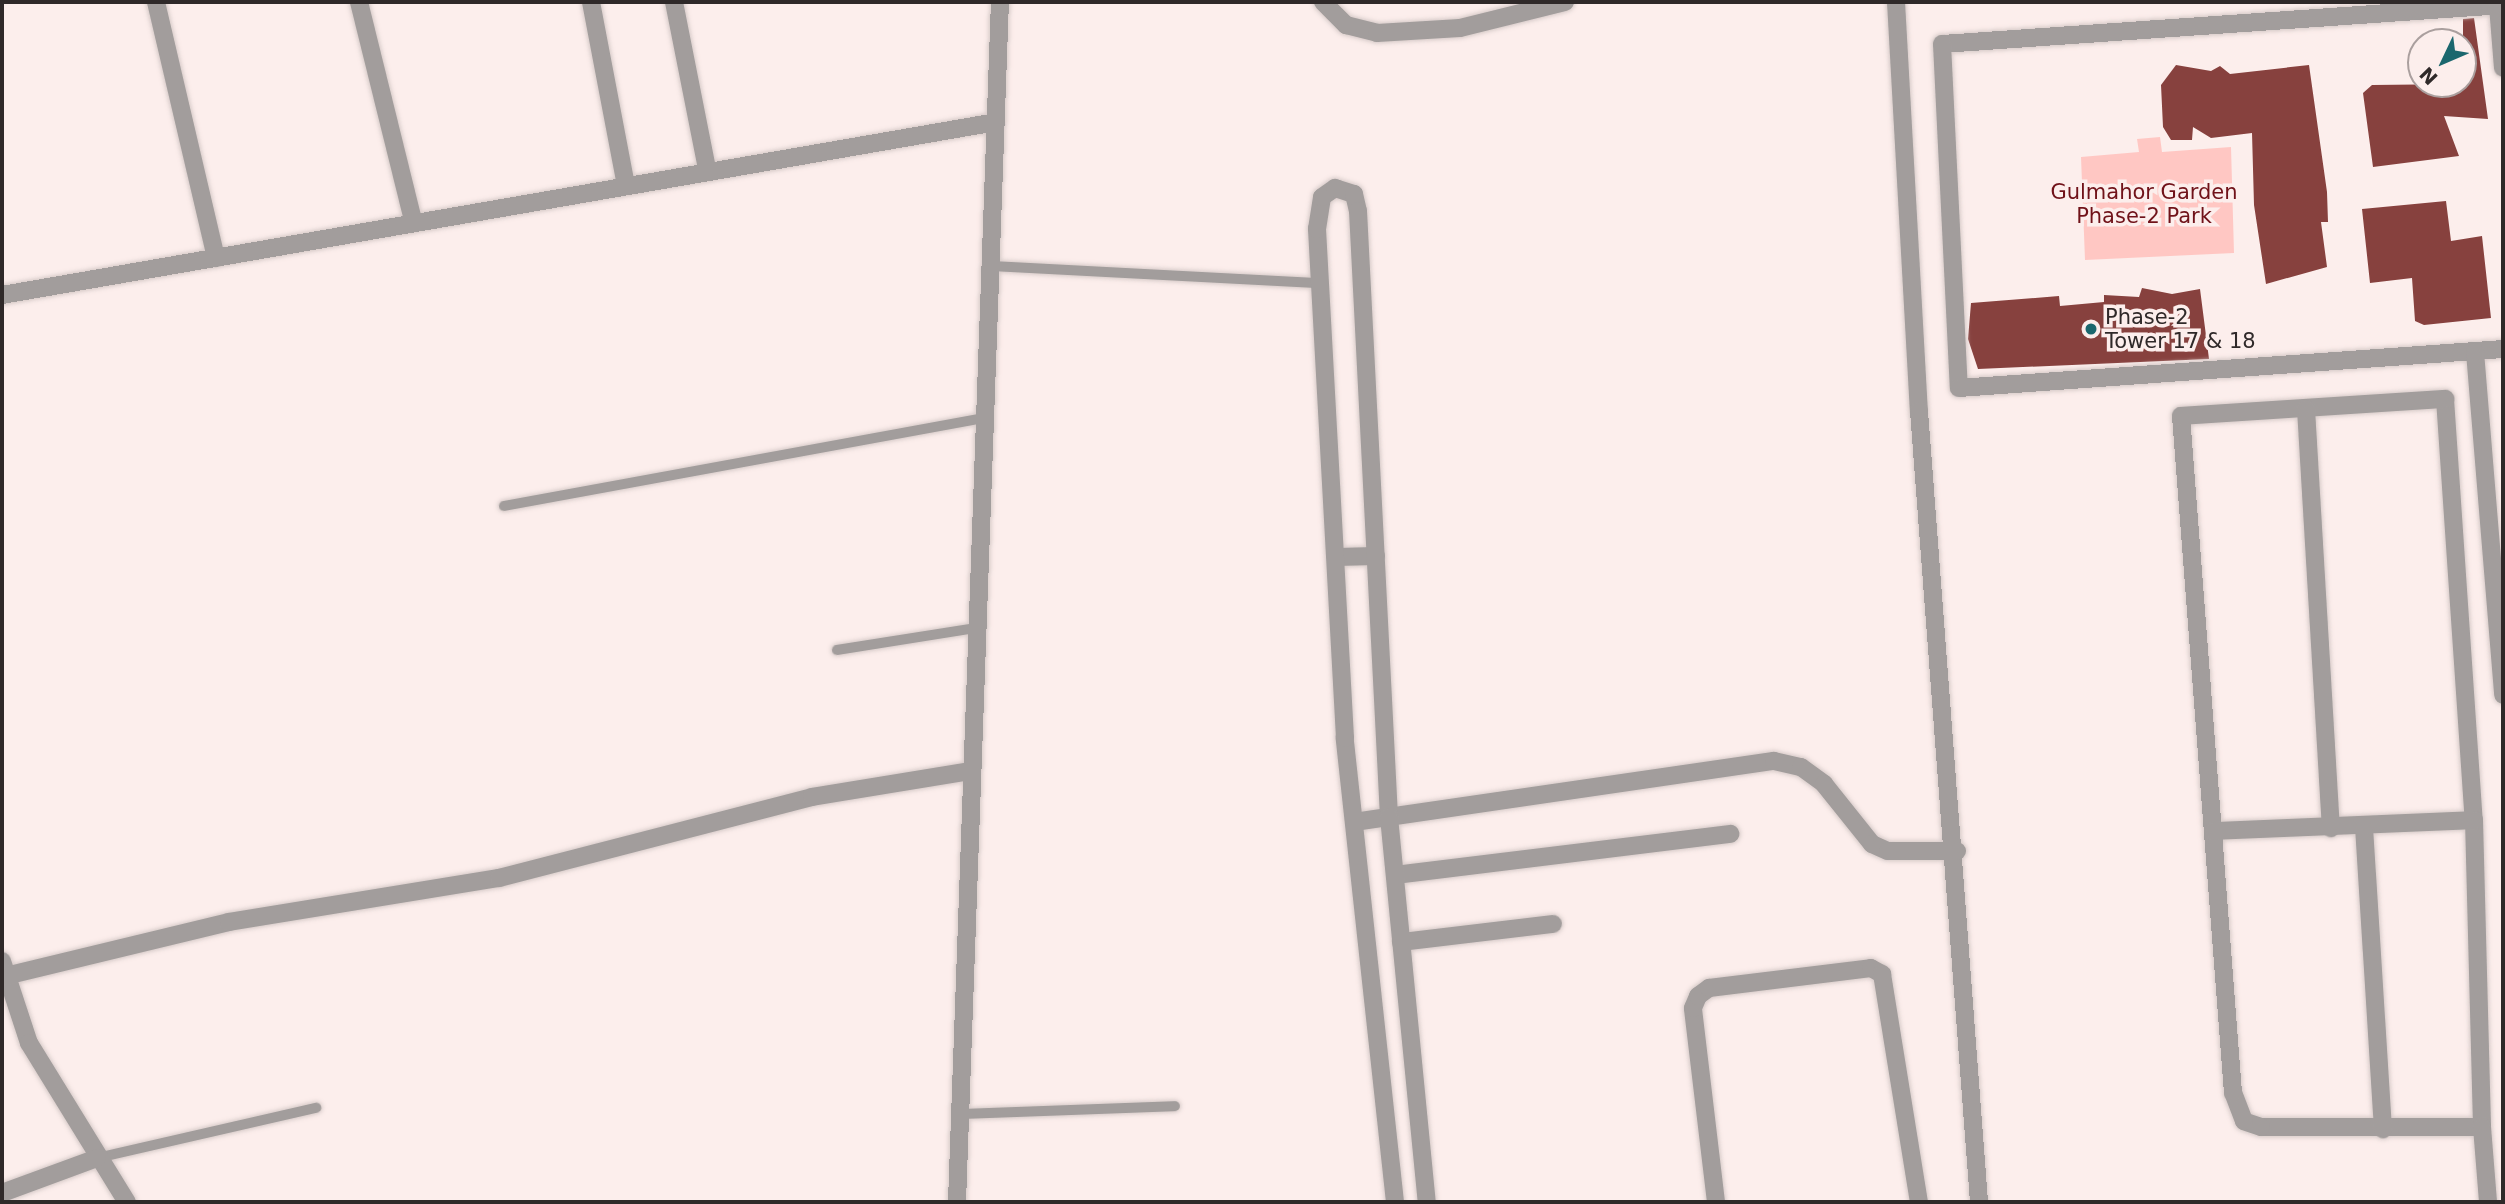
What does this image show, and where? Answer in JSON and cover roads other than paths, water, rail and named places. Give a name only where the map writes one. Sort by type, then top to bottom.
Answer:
[{"type":"street","points":[[156,2],[216,258]]},
{"type":"street","points":[[359,2],[413,221]]},
{"type":"street","points":[[591,2],[626,184]]},
{"type":"street","points":[[674,2],[707,169]]},
{"type":"street","points":[[957,1202],[970,771],[992,266],[1000,2]]},
{"type":"street","points":[[1323,2],[1346,25],[1377,33],[1480,24],[1565,2]]},
{"type":"street","points":[[1896,2],[1919,411],[1957,850],[1979,1202]]},
{"type":"street","points":[[2503,68],[2500,6],[1942,44],[1959,388],[2503,349]]},
{"type":"street","points":[[2,295],[707,169],[996,122]]},
{"type":"street","points":[[1395,1202],[1354,822],[1321,284],[1318,211],[1328,190],[1346,188],[1358,211],[1389,817],[1427,1202]]},
{"type":"street","points":[[2475,352],[2496,518],[2503,695]]},
{"type":"street","points":[[2482,1128],[2261,1128],[2235,1110],[2181,416],[2445,399],[2474,820],[2482,1128],[2488,1202]]},
{"type":"street","points":[[2306,409],[2330,828]]},
{"type":"street","points":[[1336,557],[1376,556]]},
{"type":"street","points":[[1354,822],[1774,761],[1801,767],[1824,784],[1872,844],[1888,851],[1957,850]]},
{"type":"street","points":[[127,1202],[97,1158],[8,1009],[4,969],[229,922],[499,878],[812,797],[970,771]]},
{"type":"street","points":[[2214,831],[2364,827],[2474,820]]},
{"type":"street","points":[[2364,827],[2383,1129]]},
{"type":"street","points":[[1395,874],[1731,834]]},
{"type":"street","points":[[1401,942],[1553,924]]},
{"type":"street","points":[[1716,1202],[1693,1008],[1698,996],[1709,989],[1871,968],[1882,974],[1919,1202]]},
{"type":"street","points":[[2,1193],[97,1158]]},
{"type":"lane","points":[[992,266],[1321,284]]},
{"type":"lane","points":[[505,506],[985,418]]},
{"type":"lane","points":[[837,650],[976,628]]},
{"type":"lane","points":[[960,1114],[1175,1106]]},
{"type":"lane","points":[[97,1158],[316,1108]]},
{"type":"place","name":"Phase-2 Tower 17 & 18","points":[[2091,329]]},
{"type":"park label","name":"Gulmahor Garden Phase-2 Park","points":[[2144,204]]}]
